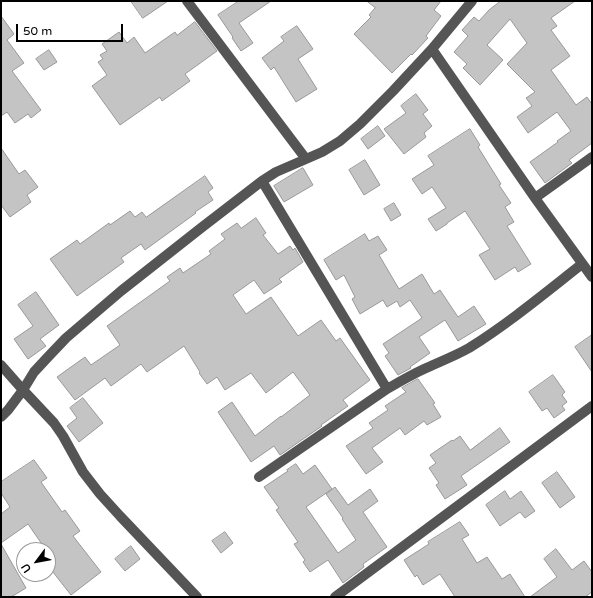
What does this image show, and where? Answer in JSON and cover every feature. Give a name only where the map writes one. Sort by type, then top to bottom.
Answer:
[{"type":"street","points":[[187,1],[306,159]]},
{"type":"street","points":[[1,417],[23,390],[34,372],[66,338],[121,291],[262,181],[276,172],[322,152],[340,141],[355,128],[432,50],[472,1]]},
{"type":"street","points":[[432,50],[592,278]]},
{"type":"street","points":[[535,198],[592,157]]},
{"type":"street","points":[[262,181],[387,389]]},
{"type":"street","points":[[259,477],[408,376],[445,360],[487,336],[582,264]]},
{"type":"street","points":[[1,366],[54,423],[83,472],[100,494],[195,596]]},
{"type":"street","points":[[335,597],[592,406]]},
{"type":"building","points":[[131,1],[168,1],[143,18]]},
{"type":"building","points":[[239,1],[271,1],[239,23],[253,43],[241,51],[218,15]]},
{"type":"building","points":[[367,1],[441,1],[434,10],[441,16],[426,36],[428,38],[392,73],[354,34],[371,17],[369,15],[375,8]]},
{"type":"building","points":[[501,1],[575,1],[551,18],[557,26],[551,30],[570,56],[551,70],[576,105],[587,97],[592,104],[592,143],[569,160],[572,163],[545,183],[530,162],[571,131],[557,112],[528,133],[517,117],[532,106],[526,98],[535,92],[507,64],[527,43],[510,19],[487,45],[503,60],[480,85],[463,68],[467,64],[454,52],[468,36],[462,30],[474,17],[479,21],[489,10]]},
{"type":"building","points":[[1,16],[14,34],[7,40],[24,63],[12,71],[41,110],[31,118],[28,114],[15,123],[7,112],[1,116]]},
{"type":"building","points":[[195,22],[217,51],[185,74],[190,81],[162,101],[160,97],[120,125],[92,86],[107,75],[98,62],[103,59],[100,55],[107,51],[102,44],[119,32],[127,43],[134,37],[145,53],[175,32],[177,35]]},
{"type":"building","points":[[297,26],[313,49],[298,59],[317,89],[296,102],[274,67],[271,70],[262,58],[284,41],[281,37]]},
{"type":"building","points":[[49,50],[57,62],[44,70],[36,59]]},
{"type":"building","points":[[416,94],[428,110],[423,114],[432,126],[424,133],[426,137],[404,154],[384,129],[406,113],[401,106]]},
{"type":"building","points":[[378,126],[385,136],[368,149],[361,139]]},
{"type":"building","points":[[470,129],[480,145],[478,147],[501,184],[499,185],[511,203],[505,207],[514,222],[507,226],[531,264],[518,272],[515,267],[495,280],[479,255],[490,249],[465,211],[436,231],[428,219],[446,208],[432,187],[422,194],[412,179],[434,165],[428,156]]},
{"type":"building","points":[[1,148],[19,174],[25,170],[38,187],[27,195],[31,202],[10,217],[1,205]]},
{"type":"building","points":[[365,160],[380,185],[364,195],[349,170]]},
{"type":"building","points":[[303,168],[313,185],[284,202],[274,186]]},
{"type":"building","points":[[205,176],[213,188],[208,192],[213,200],[145,250],[141,244],[121,258],[124,262],[77,296],[50,259],[77,240],[80,244],[109,223],[110,225],[130,211],[135,217],[142,212],[146,217]]},
{"type":"building","points":[[394,203],[401,215],[391,221],[384,209]]},
{"type":"building","points":[[256,218],[266,233],[263,235],[278,254],[290,246],[293,250],[295,248],[303,262],[279,279],[282,282],[264,294],[254,280],[233,295],[246,314],[271,297],[298,336],[321,320],[336,341],[340,338],[370,380],[343,400],[348,406],[280,455],[274,446],[251,462],[218,412],[232,402],[255,436],[310,395],[293,372],[266,393],[251,373],[225,390],[217,377],[207,384],[184,346],[147,372],[141,364],[111,386],[105,378],[75,400],[57,377],[85,357],[91,365],[120,345],[107,326],[170,281],[167,277],[180,268],[183,273],[211,254],[209,251],[225,239],[221,234],[237,223],[241,228]]},
{"type":"building","points":[[365,234],[369,241],[378,236],[387,250],[379,255],[399,289],[422,274],[434,294],[440,290],[458,317],[474,306],[486,324],[458,341],[445,320],[419,337],[430,353],[410,367],[411,368],[398,375],[385,356],[389,353],[383,344],[422,318],[410,300],[400,307],[397,301],[387,307],[383,300],[360,314],[352,299],[355,297],[344,275],[336,280],[324,260]]},
{"type":"building","points":[[36,292],[59,325],[40,339],[46,346],[28,359],[14,339],[33,326],[18,305]]},
{"type":"building","points":[[592,335],[592,372],[575,347]]},
{"type":"building","points":[[553,375],[565,392],[562,395],[567,402],[562,406],[565,410],[554,418],[547,408],[542,411],[529,392]]},
{"type":"building","points":[[418,379],[435,403],[433,404],[441,417],[427,425],[424,421],[405,435],[400,428],[372,448],[383,462],[366,474],[346,446],[373,428],[369,423],[388,410],[385,406],[406,392],[402,388]]},
{"type":"building","points":[[83,398],[103,423],[79,442],[67,426],[77,418],[70,408]]},
{"type":"building","points":[[500,428],[510,442],[461,476],[467,485],[445,499],[436,485],[439,483],[429,468],[436,463],[430,455],[460,436],[470,450]]},
{"type":"building","points":[[34,460],[47,478],[41,482],[62,512],[65,510],[80,531],[73,536],[101,572],[71,595],[56,576],[56,542],[40,542],[28,524],[1,543],[1,514],[10,507],[1,493],[1,482]]},
{"type":"building","points":[[296,464],[303,474],[315,465],[332,489],[306,507],[338,553],[356,540],[326,494],[335,487],[348,505],[370,489],[378,501],[363,512],[387,547],[363,564],[364,567],[343,583],[328,560],[310,572],[303,562],[305,560],[294,544],[298,542],[276,510],[279,508],[264,487]]},
{"type":"building","points":[[557,472],[575,497],[560,508],[542,483]]},
{"type":"building","points":[[505,491],[510,499],[521,491],[535,511],[525,518],[520,512],[500,526],[486,505]]},
{"type":"building","points":[[460,522],[469,535],[462,539],[477,563],[487,557],[502,579],[510,574],[525,597],[455,597],[440,574],[423,585],[417,575],[415,577],[404,560],[429,544],[428,542]]},
{"type":"building","points":[[225,532],[233,543],[221,553],[212,541]]},
{"type":"building","points":[[1,544],[16,570],[16,582],[23,582],[26,588],[11,597],[1,597]]},
{"type":"building","points":[[131,546],[140,559],[125,571],[115,559]]},
{"type":"building","points":[[556,549],[572,570],[584,561],[592,572],[592,592],[585,597],[530,597],[557,577],[544,559]]}]
